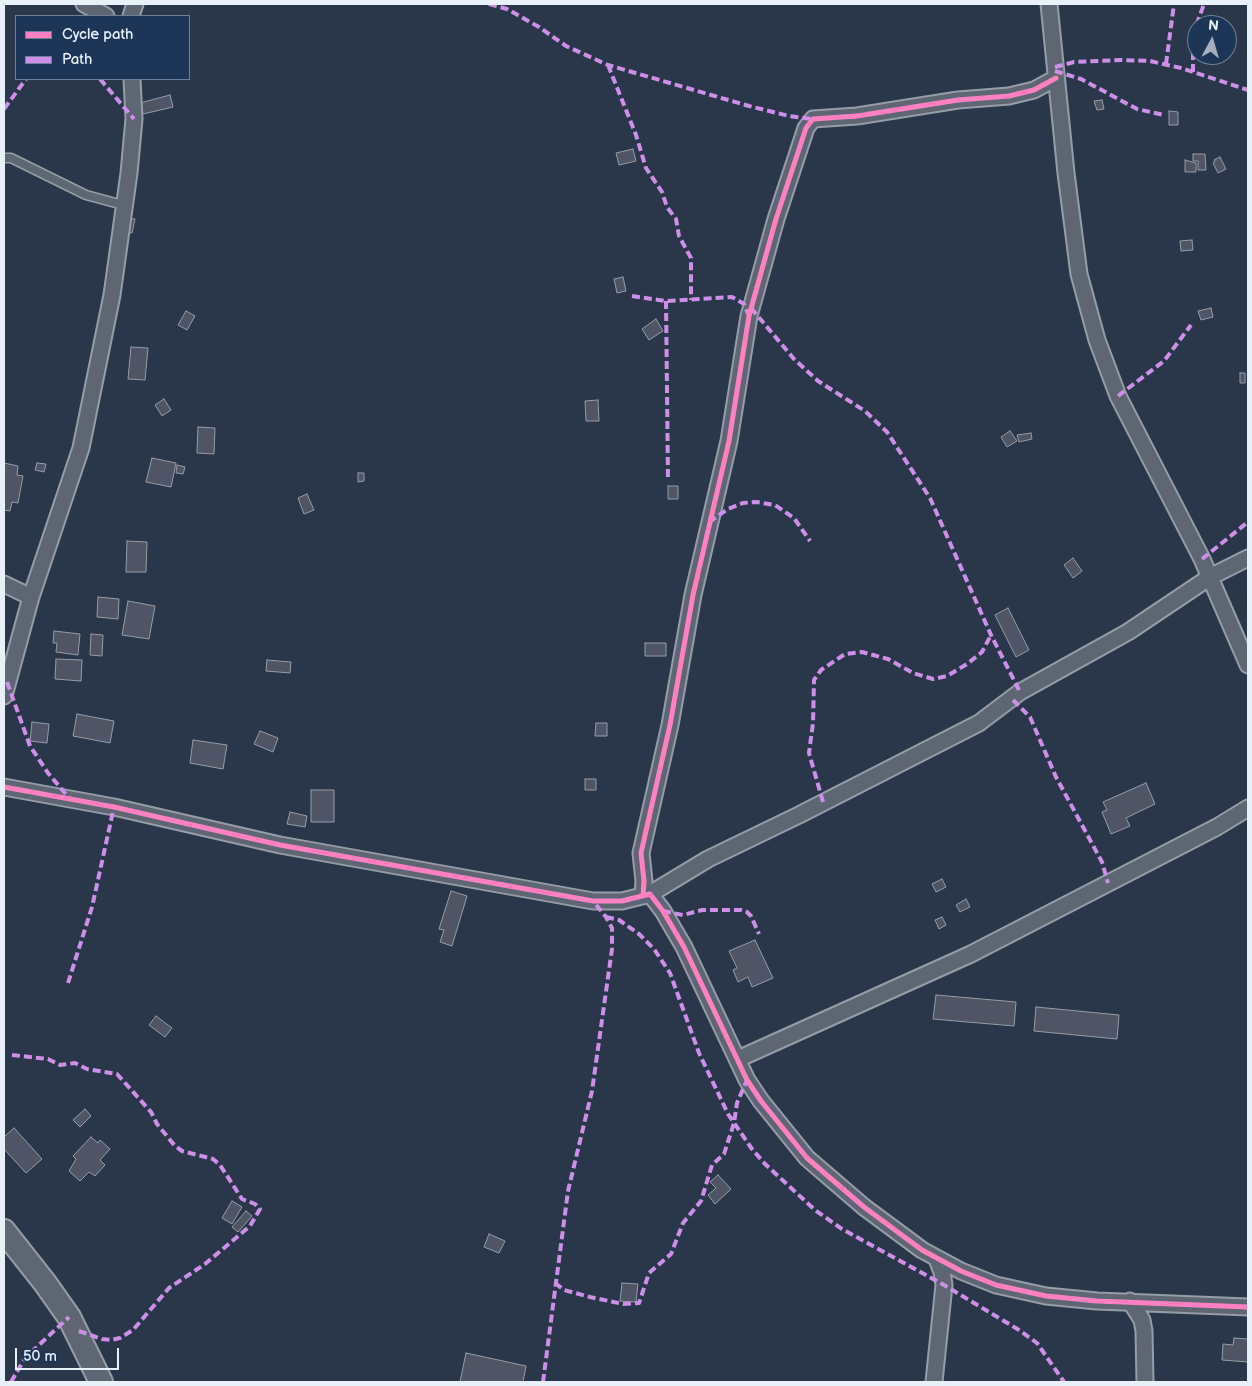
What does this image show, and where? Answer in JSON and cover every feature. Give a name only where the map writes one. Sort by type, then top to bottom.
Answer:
[{"type":"main road","points":[[4,1231],[46,1283],[69,1317],[101,1382]]},
{"type":"street","points":[[84,4],[104,15]]},
{"type":"street","points":[[1049,4],[1080,274],[1097,340],[1118,396],[1210,577],[1248,665]]},
{"type":"street","points":[[1056,78],[1034,90],[1009,96],[958,100],[857,116],[813,119],[806,128],[776,219],[750,316],[729,441],[693,596],[670,725],[641,852],[646,895],[663,911],[684,947],[747,1080],[761,1101],[807,1158],[864,1207],[937,1259],[996,1285],[1046,1296],[1248,1307]]},
{"type":"street","points":[[4,696],[31,597],[81,448],[112,295],[134,119],[132,80]]},
{"type":"street","points":[[4,786],[114,807],[280,844],[593,901],[622,901],[646,895],[708,859],[979,723],[1020,692],[1128,632],[1210,577],[1248,558]]},
{"type":"street","points":[[4,584],[31,597]]},
{"type":"street","points":[[738,1059],[971,954],[1217,827],[1248,808]]},
{"type":"street","points":[[934,1382],[944,1285],[937,1259]]},
{"type":"street","points":[[1130,1301],[1142,1320],[1145,1382]]},
{"type":"lane","points":[[4,158],[12,158],[86,196],[123,205]]},
{"type":"building","points":[[170,95],[173,107],[143,114],[140,103]]},
{"type":"building","points":[[1102,100],[1104,109],[1097,110],[1094,101]]},
{"type":"building","points":[[1169,111],[1178,112],[1178,125],[1169,125]]},
{"type":"building","points":[[633,149],[636,161],[619,165],[616,153]]},
{"type":"building","points":[[1193,154],[1205,154],[1206,170],[1198,170],[1198,161],[1193,161]]},
{"type":"building","points":[[1220,157],[1226,169],[1218,173],[1213,163],[1215,162],[1214,160]]},
{"type":"building","points":[[1185,160],[1196,163],[1196,172],[1185,172]]},
{"type":"building","points":[[123,218],[135,219],[132,233],[121,232]]},
{"type":"building","points":[[1192,240],[1193,250],[1181,251],[1180,241]]},
{"type":"building","points":[[623,277],[626,291],[617,293],[614,279]]},
{"type":"building","points":[[1211,308],[1213,317],[1201,320],[1198,311]]},
{"type":"building","points":[[186,311],[195,316],[187,330],[178,325]]},
{"type":"building","points":[[656,319],[663,331],[649,340],[642,329]]},
{"type":"building","points":[[131,347],[148,348],[145,380],[128,379]]},
{"type":"building","points":[[1240,373],[1245,373],[1245,383],[1240,383]]},
{"type":"building","points":[[164,399],[171,410],[162,416],[155,405]]},
{"type":"building","points":[[598,400],[599,421],[586,421],[585,401]]},
{"type":"building","points":[[198,427],[215,428],[214,454],[197,453]]},
{"type":"building","points":[[1010,431],[1017,441],[1007,447],[1001,437]]},
{"type":"building","points":[[1031,433],[1032,439],[1019,442],[1017,435]]},
{"type":"building","points":[[152,458],[176,463],[171,487],[146,482]]},
{"type":"building","points":[[4,463],[18,466],[17,475],[23,476],[18,503],[12,502],[10,511],[4,510]]},
{"type":"building","points":[[37,463],[46,464],[44,472],[35,470]]},
{"type":"building","points":[[177,465],[185,467],[183,474],[176,473]]},
{"type":"building","points":[[358,473],[364,473],[364,481],[358,482]]},
{"type":"building","points":[[668,486],[678,486],[678,499],[668,499]]},
{"type":"building","points":[[307,494],[314,510],[304,514],[298,498]]},
{"type":"building","points":[[127,541],[147,542],[146,572],[126,572]]},
{"type":"building","points":[[1073,558],[1082,571],[1073,578],[1064,565]]},
{"type":"building","points":[[98,597],[119,599],[118,619],[97,617]]},
{"type":"building","points":[[128,601],[155,606],[149,639],[122,635]]},
{"type":"building","points":[[1008,608],[1029,650],[1016,657],[995,615]]},
{"type":"building","points":[[54,631],[80,634],[78,655],[56,652],[57,643],[53,643]]},
{"type":"building","points":[[91,634],[103,635],[102,656],[90,655]]},
{"type":"building","points":[[645,643],[666,643],[666,656],[645,656]]},
{"type":"building","points":[[56,659],[82,660],[81,681],[55,679]]},
{"type":"building","points":[[267,660],[291,662],[290,673],[266,671]]},
{"type":"building","points":[[77,714],[114,721],[110,743],[73,736]]},
{"type":"building","points":[[32,722],[49,724],[47,743],[30,741]]},
{"type":"building","points":[[596,723],[607,723],[607,736],[595,736]]},
{"type":"building","points":[[260,731],[278,738],[273,752],[254,744]]},
{"type":"building","points":[[193,740],[227,745],[223,769],[190,763]]},
{"type":"building","points":[[585,779],[596,779],[596,790],[585,790]]},
{"type":"building","points":[[1146,783],[1155,804],[1126,818],[1130,826],[1111,834],[1102,812],[1107,810],[1103,802]]},
{"type":"building","points":[[311,790],[334,790],[334,822],[311,822]]},
{"type":"building","points":[[290,812],[307,816],[305,827],[287,824]]},
{"type":"building","points":[[942,879],[946,887],[936,892],[932,884]]},
{"type":"building","points":[[451,891],[467,896],[452,946],[440,942],[444,930],[439,929]]},
{"type":"building","points":[[966,899],[970,907],[960,912],[956,905]]},
{"type":"building","points":[[942,917],[946,925],[939,929],[935,920]]},
{"type":"building","points":[[755,940],[773,978],[752,987],[748,977],[738,982],[733,970],[737,968],[729,951]]},
{"type":"building","points":[[936,995],[1016,1002],[1014,1026],[933,1019]]},
{"type":"building","points":[[1036,1007],[1119,1015],[1117,1039],[1034,1031]]},
{"type":"building","points":[[156,1016],[172,1028],[165,1037],[149,1025]]},
{"type":"building","points":[[85,1109],[91,1116],[80,1127],[73,1120]]},
{"type":"building","points":[[14,1128],[42,1159],[26,1173],[4,1149],[4,1137]]},
{"type":"building","points":[[91,1137],[98,1143],[100,1140],[110,1149],[100,1160],[105,1165],[95,1176],[89,1172],[80,1181],[69,1171],[76,1159],[73,1156]]},
{"type":"building","points":[[718,1175],[731,1189],[715,1204],[708,1195],[716,1188],[710,1182]]},
{"type":"building","points":[[232,1201],[242,1207],[232,1224],[222,1218]]},
{"type":"building","points":[[246,1211],[252,1216],[238,1232],[232,1227]]},
{"type":"building","points":[[489,1234],[505,1241],[499,1253],[484,1247]]},
{"type":"building","points":[[622,1283],[638,1284],[636,1302],[620,1301]]},
{"type":"building","points":[[1234,1338],[1248,1339],[1248,1362],[1222,1360],[1223,1344],[1233,1345]]},
{"type":"building","points":[[466,1353],[526,1366],[523,1382],[460,1382]]},
{"type":"marked path","points":[[489,4],[507,9],[539,27],[566,46],[608,65],[749,106],[789,116],[813,119]]},
{"type":"marked path","points":[[1166,64],[1174,4]]},
{"type":"marked path","points":[[1193,72],[1193,34],[1204,4]]},
{"type":"marked path","points":[[1055,67],[1074,62],[1150,61],[1181,68],[1248,90]]},
{"type":"marked path","points":[[608,65],[636,135],[646,168],[662,192],[667,207],[676,219],[679,236],[691,258],[691,300]]},
{"type":"marked path","points":[[1055,71],[1081,79],[1137,109],[1164,115]]},
{"type":"marked path","points":[[4,109],[25,80]]},
{"type":"marked path","points":[[101,80],[134,119]]},
{"type":"marked path","points":[[632,296],[666,301],[732,297],[744,304],[749,316]]},
{"type":"marked path","points":[[666,301],[668,479]]},
{"type":"marked path","points":[[751,308],[794,359],[818,381],[865,411],[887,432],[930,498],[991,635],[1020,692]]},
{"type":"marked path","points":[[1118,396],[1164,361],[1191,325]]},
{"type":"marked path","points":[[709,522],[728,509],[743,503],[756,502],[775,505],[794,518],[810,541]]},
{"type":"marked path","points":[[1202,559],[1248,522]]},
{"type":"marked path","points":[[823,802],[809,753],[813,723],[814,680],[821,670],[845,654],[862,652],[888,659],[913,673],[933,679],[947,676],[967,664],[982,652],[991,635]]},
{"type":"marked path","points":[[7,682],[30,746],[48,773],[70,799]]},
{"type":"marked path","points":[[1013,700],[1030,717],[1056,777],[1102,862],[1108,883]]},
{"type":"marked path","points":[[68,983],[92,907],[114,807]]},
{"type":"marked path","points":[[543,1382],[568,1191],[592,1091],[612,949],[612,928],[593,901]]},
{"type":"marked path","points":[[663,911],[683,915],[702,910],[741,910],[751,916],[759,934]]},
{"type":"marked path","points":[[606,917],[619,920],[639,934],[654,949],[670,973],[699,1053],[728,1114],[752,1149],[765,1164],[815,1210],[842,1229],[944,1285],[1019,1330],[1037,1343],[1064,1382]]},
{"type":"marked path","points":[[12,1055],[48,1059],[60,1065],[75,1063],[87,1069],[117,1074],[151,1112],[157,1124],[175,1146],[182,1151],[213,1159],[220,1165],[242,1199],[255,1204],[260,1209],[250,1226],[205,1264],[169,1288],[133,1330],[120,1338],[111,1340],[102,1339],[76,1330]]},
{"type":"marked path","points":[[555,1283],[564,1290],[590,1297],[623,1304],[639,1303],[649,1273],[671,1254],[683,1223],[701,1201],[712,1165],[724,1154],[734,1123],[737,1103],[747,1080]]},
{"type":"marked path","points":[[11,1382],[25,1358],[69,1317]]},
{"type":"cycle path","points":[[643,896],[644,881],[641,853],[670,725],[693,595],[729,441],[749,316],[776,219],[806,128],[813,119],[857,116],[958,100],[1009,96],[1034,90],[1056,78]]},
{"type":"cycle path","points":[[4,787],[114,807],[280,845],[593,901],[622,901],[650,894],[663,911],[684,947],[747,1080],[761,1101],[807,1158],[864,1207],[922,1250],[961,1271],[996,1285],[1046,1296],[1097,1301],[1248,1307]]}]
